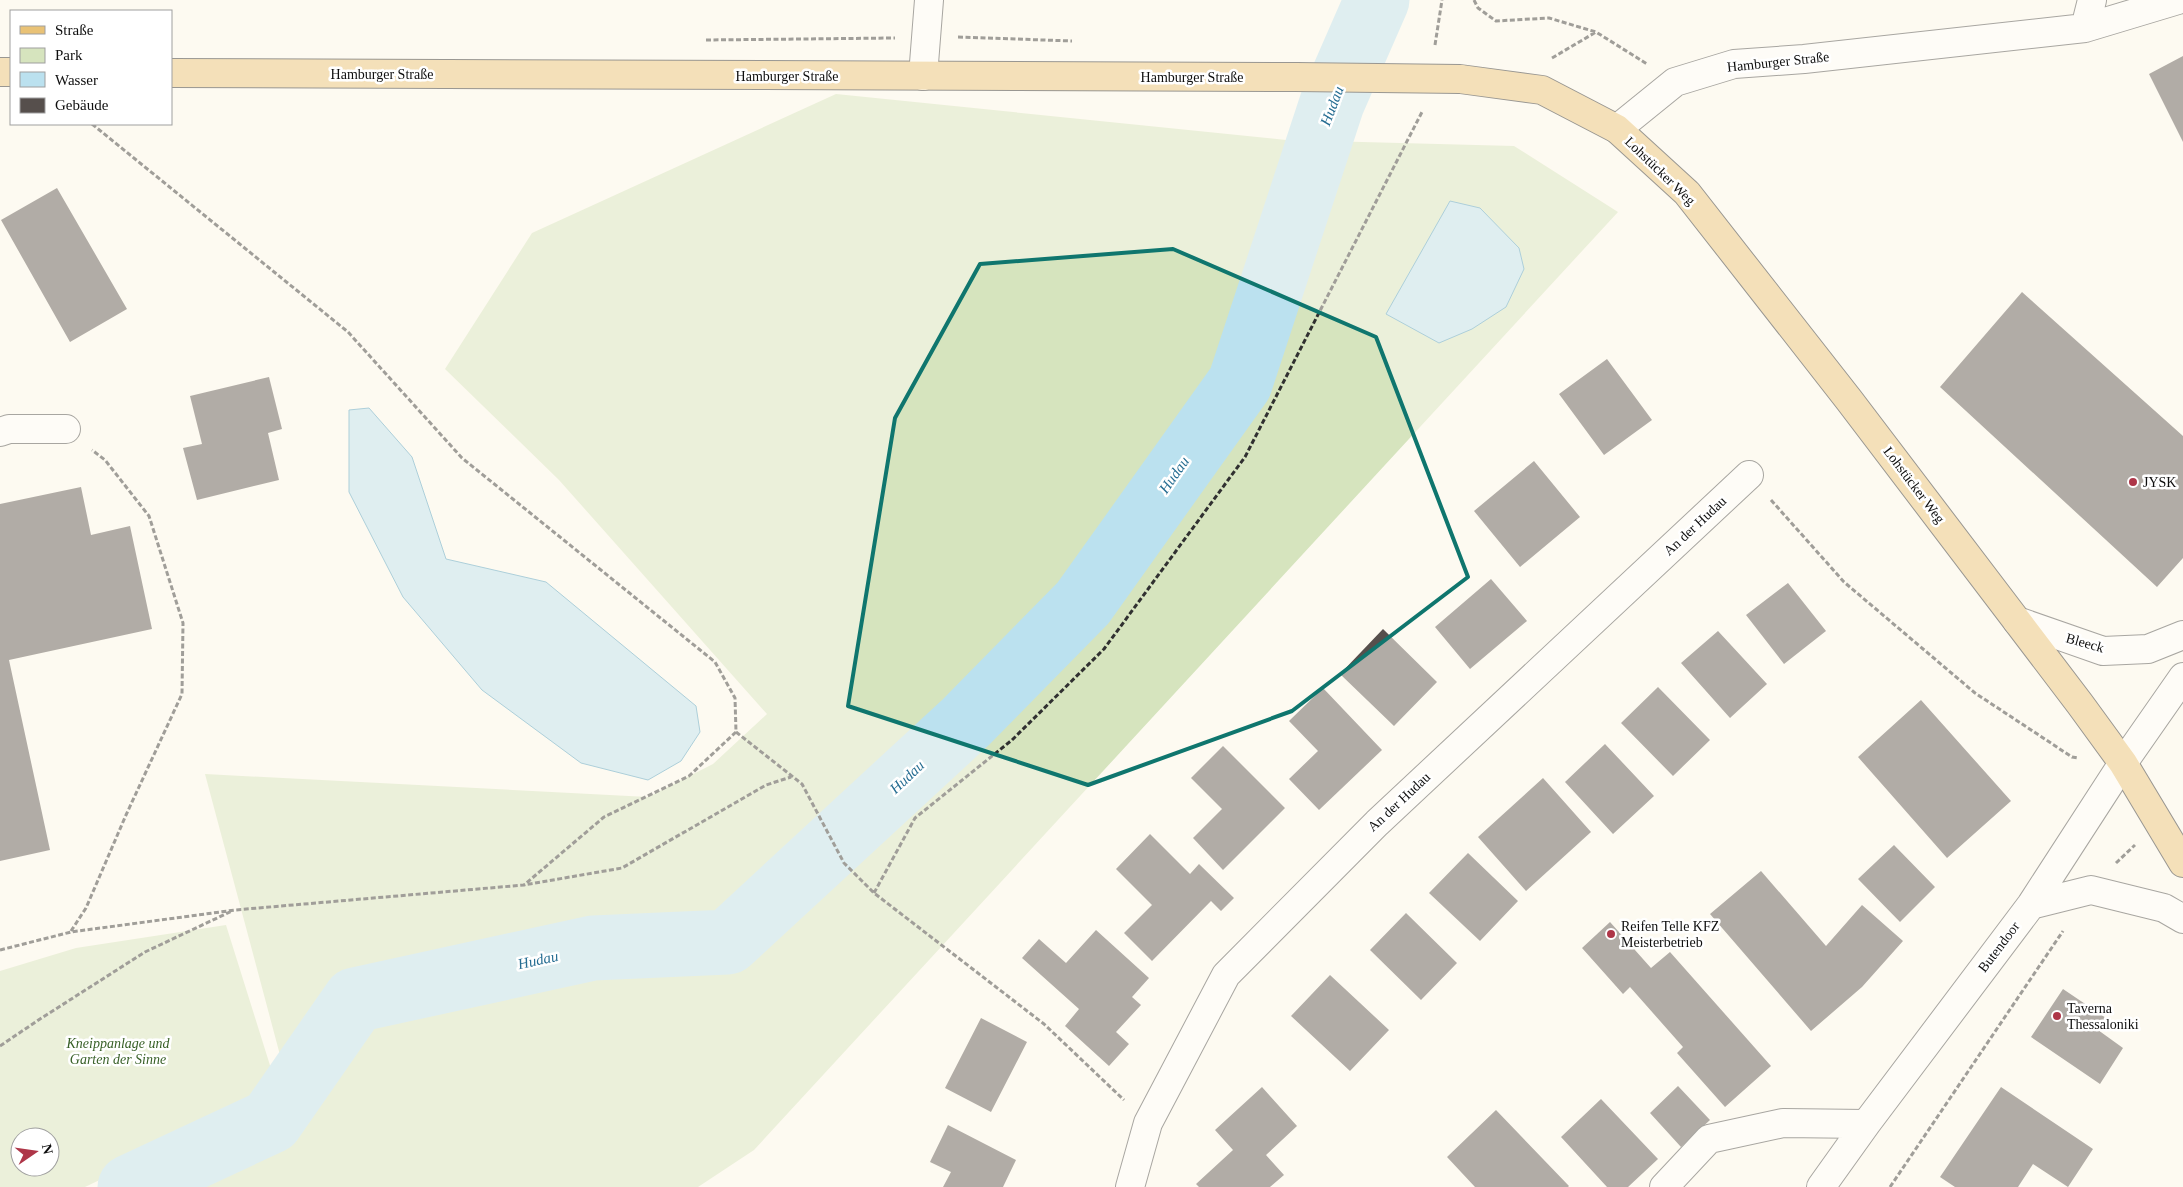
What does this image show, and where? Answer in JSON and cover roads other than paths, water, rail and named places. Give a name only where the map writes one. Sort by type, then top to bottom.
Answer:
[{"type":"main road","name":"Hamburger Straße","points":[[172,73],[1460,79],[1542,90],[1617,129]]},
{"type":"main road","name":"Lohstücker Weg","points":[[1617,129],[1687,193],[1849,400],[2123,763],[2183,863]]},
{"type":"street","points":[[923,76],[929,0]]},
{"type":"street","points":[[2085,28],[2092,0]]},
{"type":"street","name":"Hamburger Straße","points":[[1617,129],[1675,82],[1734,64],[1804,59],[2085,28],[2178,0]]},
{"type":"street","points":[[0,432],[9,429],[66,429]]},
{"type":"street","name":"An der Hudau","points":[[1130,1187],[1148,1123],[1226,975],[1377,823],[1749,476]]},
{"type":"street","name":"Bleeck","points":[[2017,621],[2103,651],[2148,649],[2183,635]]},
{"type":"street","points":[[2123,763],[2183,677]]},
{"type":"street","name":"Butendoor","points":[[1822,1187],[1866,1124],[2030,905],[2123,763]]},
{"type":"street","points":[[2030,905],[2091,890],[2164,908],[2183,919]]},
{"type":"street","points":[[1664,1187],[1709,1139],[1783,1123],[1866,1124]]},
{"type":"water","points":[[1450,201],[1480,208],[1519,248],[1524,269],[1506,307],[1472,329],[1439,343],[1386,314]]},
{"type":"water","points":[[369,408],[412,457],[446,559],[546,582],[696,706],[700,732],[681,761],[648,780],[581,763],[482,690],[403,597],[349,492],[349,410]]},
{"type":"waterway","name":"Hudau","points":[[130,1187],[271,1121],[355,1000],[593,948],[728,942],[966,722],[1083,603],[1240,383],[1332,103],[1377,0]]},
{"type":"place","name":"JYSK","points":[[2133,482]]},
{"type":"place","name":"Reifen Telle KFZ Meisterbetrieb","points":[[1611,934]]},
{"type":"place","name":"Taverna Thessaloniki","points":[[2057,1016]]},
{"type":"park label","name":"Kneippanlage und Garten der Sinne","points":[[118,1052]]}]
